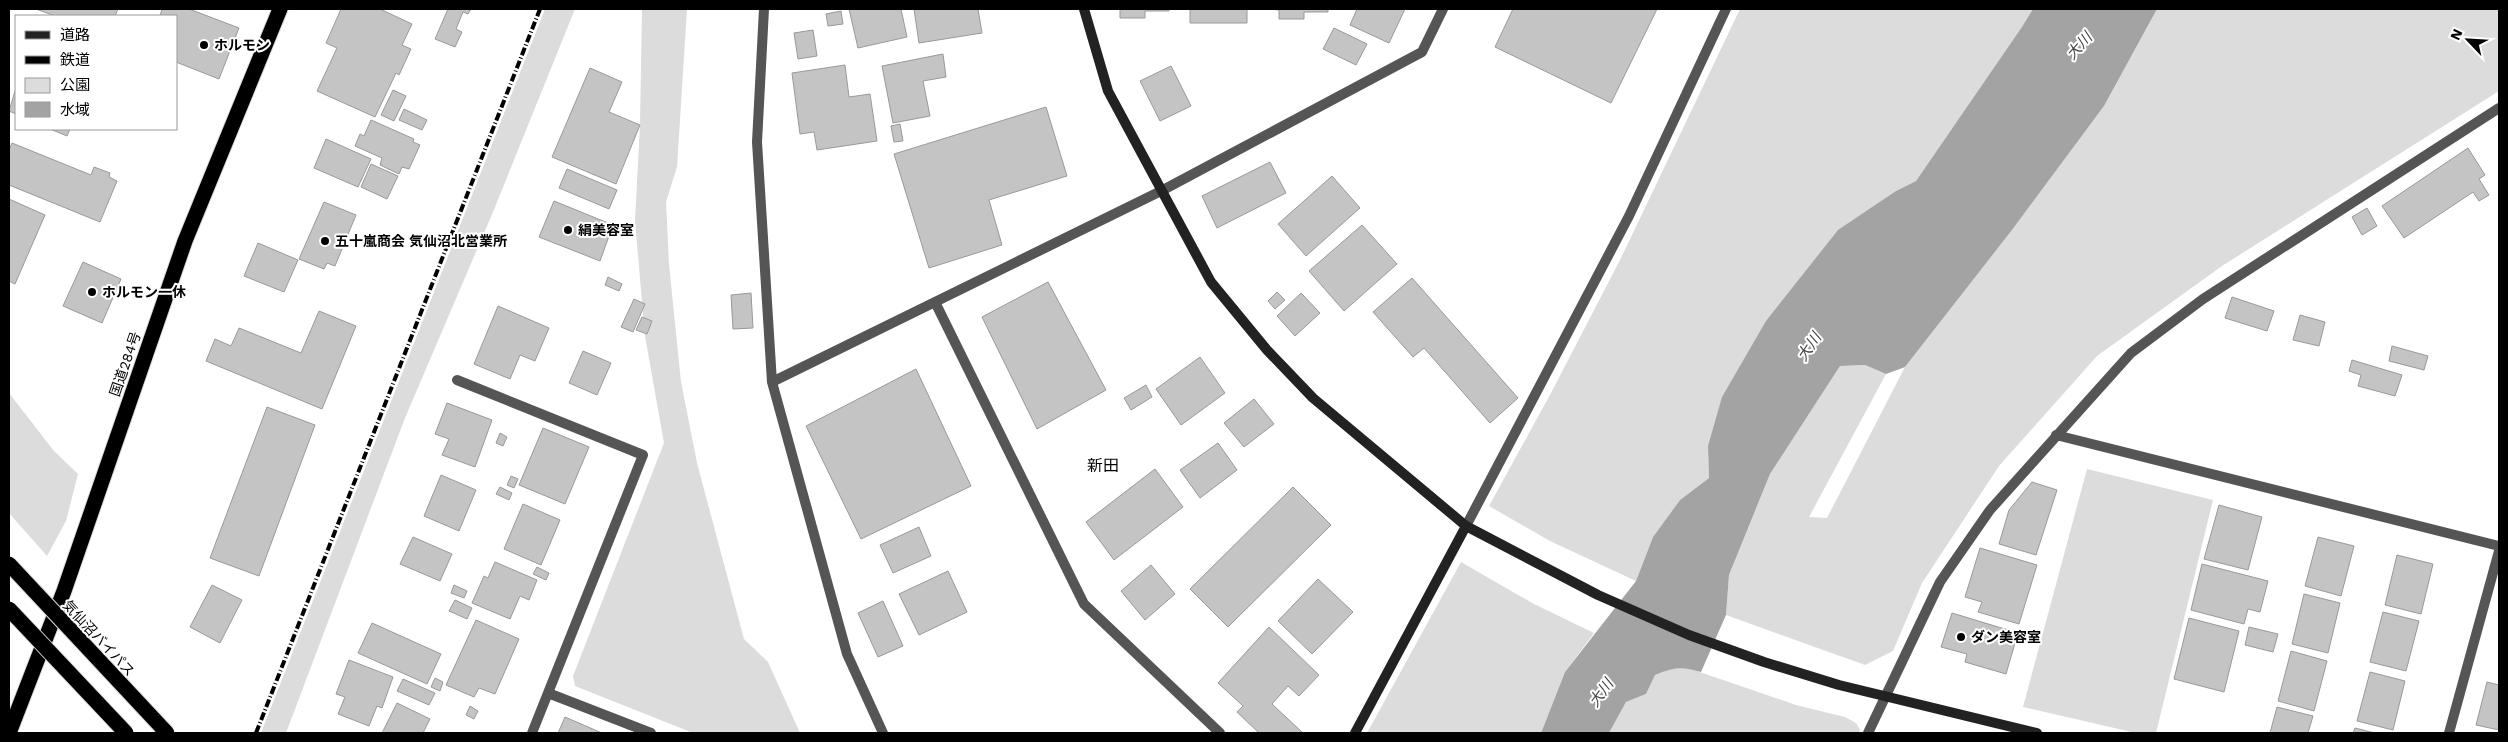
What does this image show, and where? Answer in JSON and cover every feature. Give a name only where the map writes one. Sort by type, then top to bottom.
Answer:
[{"type":"highway","name":"国道284号","points":[[9,733],[64,591],[186,241],[280,9]]},
{"type":"highway","name":"気仙沼バイパス","points":[[9,564],[166,733]]},
{"type":"highway","points":[[9,609],[126,733]]},
{"type":"street","points":[[764,9],[757,142],[772,382],[847,654],[883,733]]},
{"type":"street","points":[[1084,9],[1108,91],[1163,190],[1174,217],[1211,282],[1266,350],[1313,398],[1466,526],[1506,549],[1598,595],[1689,635],[1764,662],[1839,685],[2037,733]]},
{"type":"street","points":[[772,382],[1163,190],[1422,52],[1443,9]]},
{"type":"street","points":[[1355,733],[1629,216],[1726,9]]},
{"type":"street","points":[[1868,733],[1940,582],[1990,510],[2131,353],[2203,299],[2499,108]]},
{"type":"street","points":[[935,302],[1084,604],[1220,733]]},
{"type":"street","points":[[457,380],[643,455],[532,733]]},
{"type":"street","points":[[2056,435],[2499,546]]},
{"type":"street","points":[[2449,733],[2499,551]]},
{"type":"street","points":[[548,693],[651,733]]},
{"type":"green space","points":[[545,9],[575,9],[493,212],[405,418],[286,733],[261,733]]},
{"type":"green space","points":[[642,9],[687,9],[677,167],[666,202],[669,264],[681,382],[697,463],[744,639],[768,662],[800,733],[693,733],[575,686],[573,676],[664,443],[645,336],[635,221],[640,125]]},
{"type":"green space","points":[[1740,9],[2033,9],[2023,27],[1916,181],[1896,191],[1766,321],[1708,446],[1709,478],[1680,500],[1653,537],[1636,581],[1550,541],[1489,506],[1551,393],[1620,260]]},
{"type":"green space","points":[[2157,9],[2499,9],[2499,91],[2222,266],[2097,356],[1999,466],[1922,583],[1893,651],[1865,665],[1726,615],[1729,575],[1770,474],[1840,366],[1865,365],[1886,374],[1809,517],[1827,518],[1905,367],[2012,230],[2104,106]]},
{"type":"green space","points":[[9,393],[54,451],[78,474],[66,521],[47,556],[9,513]]},
{"type":"green space","points":[[2087,469],[2213,500],[2156,733],[2136,733],[2023,707]]},
{"type":"green space","points":[[1461,562],[1534,604],[1594,633],[1565,672],[1541,733],[1367,733]]},
{"type":"green space","points":[[1685,667],[1796,705],[1845,717],[1856,723],[1860,730],[1859,733],[1609,733],[1626,702],[1646,694],[1655,675],[1670,669]]},
{"type":"water","name":"大川","points":[[2033,9],[2157,9],[2104,106],[2012,230],[1905,367],[1886,374],[1865,365],[1840,366],[1770,474],[1729,575],[1726,615],[1701,672],[1678,668],[1655,675],[1646,694],[1626,702],[1609,733],[1541,733],[1565,672],[1636,581],[1653,537],[1680,500],[1709,478],[1708,446],[1722,397],[1766,321],[1838,230],[1896,191],[1916,181]]},
{"type":"building","points":[[36,9],[118,9],[115,15],[52,15]]},
{"type":"building","name":"ホルモン","points":[[162,9],[189,9],[239,28],[219,79],[178,63],[178,15],[160,15]]},
{"type":"building","points":[[341,9],[380,9],[412,24],[402,45],[411,49],[399,75],[396,73],[375,117],[317,91],[337,48],[326,43]]},
{"type":"building","points":[[448,9],[471,9],[468,14],[463,12],[456,29],[462,32],[455,47],[435,39]]},
{"type":"building","points":[[849,9],[901,9],[907,37],[858,48]]},
{"type":"building","points":[[914,9],[978,9],[982,33],[919,43]]},
{"type":"building","points":[[1120,9],[1169,9],[1169,11],[1145,11],[1145,18],[1120,18]]},
{"type":"building","points":[[1190,9],[1247,9],[1247,23],[1190,23]]},
{"type":"building","points":[[1268,9],[1328,9],[1328,12],[1304,12],[1304,19],[1279,19],[1279,10]]},
{"type":"building","points":[[1357,9],[1405,9],[1389,43],[1350,25]]},
{"type":"building","points":[[1513,9],[1657,9],[1611,103],[1495,47]]},
{"type":"building","points":[[841,11],[843,24],[828,26],[826,14]]},
{"type":"building","points":[[1334,28],[1367,44],[1356,65],[1323,49]]},
{"type":"building","points":[[813,30],[817,56],[798,59],[794,33]]},
{"type":"building","points":[[943,54],[946,77],[923,81],[930,116],[893,123],[882,66]]},
{"type":"building","points":[[845,65],[849,97],[870,94],[877,141],[817,150],[814,132],[800,134],[792,73]]},
{"type":"building","points":[[1171,66],[1191,106],[1160,121],[1140,81]]},
{"type":"building","points":[[590,68],[622,82],[609,112],[640,125],[616,184],[552,157]]},
{"type":"building","points":[[393,90],[406,96],[394,121],[381,115]]},
{"type":"building","points":[[15,91],[15,114],[9,111]]},
{"type":"building","points":[[1046,107],[1067,176],[989,200],[1002,245],[929,268],[894,154]]},
{"type":"building","points":[[404,109],[427,120],[422,130],[399,120]]},
{"type":"building","points":[[371,120],[414,139],[413,142],[420,145],[409,169],[402,167],[399,174],[380,165],[382,158],[355,146],[360,134],[364,136]]},
{"type":"building","points":[[900,124],[903,141],[894,142],[891,126]]},
{"type":"building","points":[[52,130],[70,130],[67,136]]},
{"type":"building","points":[[326,139],[371,159],[358,187],[314,168]]},
{"type":"building","points":[[12,143],[91,175],[94,167],[110,173],[109,177],[117,181],[100,222],[9,185],[9,150]]},
{"type":"building","points":[[2468,148],[2485,175],[2479,179],[2489,195],[2479,201],[2473,192],[2404,238],[2382,206]]},
{"type":"building","points":[[1270,162],[1286,193],[1217,228],[1202,196]]},
{"type":"building","points":[[371,164],[398,176],[387,199],[361,187]]},
{"type":"building","points":[[567,169],[617,190],[609,209],[559,188]]},
{"type":"building","points":[[1332,176],[1360,208],[1306,256],[1278,224]]},
{"type":"building","points":[[9,199],[45,215],[15,284],[9,281]]},
{"type":"building","points":[[554,201],[613,225],[600,261],[539,237]]},
{"type":"building","points":[[324,202],[356,215],[335,266],[327,263],[324,269],[299,259]]},
{"type":"building","points":[[2367,208],[2377,226],[2362,235],[2352,217]]},
{"type":"building","points":[[1362,225],[1397,264],[1344,311],[1309,271]]},
{"type":"building","points":[[258,243],[298,260],[284,292],[244,276]]},
{"type":"building","name":"ホルモン一休","points":[[83,262],[121,279],[102,323],[63,306]]},
{"type":"building","points":[[608,277],[622,284],[619,291],[605,285]]},
{"type":"building","points":[[1412,278],[1518,398],[1490,423],[1424,348],[1413,357],[1373,312]]},
{"type":"building","points":[[1048,282],[1106,390],[1037,429],[982,317]]},
{"type":"building","points":[[1277,292],[1285,300],[1275,309],[1268,301]]},
{"type":"building","points":[[751,293],[753,328],[733,329],[731,295]]},
{"type":"building","points":[[1301,293],[1320,313],[1295,336],[1277,316]]},
{"type":"building","points":[[2232,297],[2274,311],[2267,331],[2225,318]]},
{"type":"building","points":[[634,299],[645,304],[633,332],[621,327]]},
{"type":"building","points":[[498,306],[549,328],[535,361],[520,355],[510,379],[474,364]]},
{"type":"building","points":[[319,311],[356,326],[322,409],[206,361],[215,339],[231,346],[239,328],[301,353]]},
{"type":"building","points":[[2300,315],[2325,322],[2319,346],[2293,340]]},
{"type":"building","points":[[642,317],[652,321],[647,334],[636,330]]},
{"type":"building","points":[[2392,346],[2428,356],[2424,370],[2389,361]]},
{"type":"building","points":[[583,351],[611,363],[597,395],[569,383]]},
{"type":"building","points":[[1200,357],[1225,393],[1181,425],[1156,389]]},
{"type":"building","points":[[2352,360],[2402,375],[2395,396],[2358,386],[2361,375],[2349,371]]},
{"type":"building","points":[[916,369],[971,486],[861,539],[806,426]]},
{"type":"building","points":[[1146,385],[1152,397],[1131,410],[1124,398]]},
{"type":"building","points":[[1254,399],[1274,424],[1244,447],[1224,423]]},
{"type":"building","points":[[447,403],[492,420],[475,467],[442,455],[449,439],[435,434]]},
{"type":"building","points":[[267,407],[315,425],[259,576],[210,558]]},
{"type":"building","points":[[543,428],[589,447],[565,504],[519,485]]},
{"type":"building","points":[[500,433],[507,437],[503,446],[496,443]]},
{"type":"building","points":[[1218,443],[1237,470],[1200,498],[1180,470]]},
{"type":"building","points":[[1155,469],[1183,507],[1114,560],[1086,522]]},
{"type":"building","points":[[441,475],[476,490],[459,531],[424,516]]},
{"type":"building","points":[[511,476],[518,479],[514,488],[507,485]]},
{"type":"building","points":[[2032,482],[2057,490],[2036,555],[1999,544],[2009,510]]},
{"type":"building","points":[[500,487],[512,493],[509,500],[496,494]]},
{"type":"building","points":[[1293,487],[1331,525],[1228,627],[1190,589]]},
{"type":"building","points":[[523,504],[560,520],[541,565],[504,549]]},
{"type":"building","points":[[2219,505],[2262,517],[2248,570],[2204,559]]},
{"type":"building","points":[[919,527],[931,556],[893,573],[880,545]]},
{"type":"building","points":[[413,537],[452,554],[440,581],[400,564]]},
{"type":"building","points":[[2318,537],[2354,546],[2341,596],[2305,586]]},
{"type":"building","points":[[1980,548],[2037,565],[2019,624],[1978,612],[1982,602],[1965,597]]},
{"type":"building","points":[[2397,555],[2433,564],[2421,614],[2385,605]]},
{"type":"building","points":[[495,562],[537,580],[529,600],[520,596],[510,619],[472,603],[484,576],[488,578]]},
{"type":"building","points":[[2202,564],[2268,581],[2260,612],[2248,609],[2244,624],[2191,610]]},
{"type":"building","points":[[1151,565],[1175,594],[1145,620],[1121,591]]},
{"type":"building","points":[[537,567],[549,573],[546,580],[533,574]]},
{"type":"building","points":[[948,571],[967,612],[919,635],[899,594]]},
{"type":"building","points":[[1318,579],[1353,612],[1312,654],[1278,621]]},
{"type":"building","points":[[212,585],[242,600],[220,643],[190,627]]},
{"type":"building","points":[[454,585],[467,591],[464,598],[451,593]]},
{"type":"building","points":[[2304,594],[2340,603],[2328,653],[2292,644]]},
{"type":"building","points":[[455,600],[472,608],[467,619],[449,611]]},
{"type":"building","points":[[883,601],[903,646],[878,657],[858,613]]},
{"type":"building","points":[[2383,612],[2419,621],[2406,671],[2370,662]]},
{"type":"building","points":[[1952,613],[2018,633],[2006,674],[1965,662],[1967,654],[1941,647]]},
{"type":"building","points":[[2189,618],[2239,631],[2224,692],[2174,679]]},
{"type":"building","points":[[476,620],[519,639],[495,694],[479,688],[474,697],[446,685]]},
{"type":"building","points":[[372,623],[441,654],[427,684],[358,653]]},
{"type":"building","points":[[1269,627],[1319,675],[1299,696],[1288,686],[1272,704],[1303,733],[1259,733],[1237,712],[1243,706],[1218,683]]},
{"type":"building","points":[[2249,627],[2278,634],[2273,652],[2245,645]]},
{"type":"building","points":[[2291,651],[2327,661],[2314,711],[2278,701]]},
{"type":"building","points":[[349,660],[393,677],[382,708],[377,706],[369,726],[338,714],[345,697],[336,694]]},
{"type":"building","points":[[2370,672],[2405,681],[2393,730],[2357,721]]},
{"type":"building","points":[[435,678],[443,682],[440,691],[431,687]]},
{"type":"building","points":[[403,679],[435,693],[429,705],[397,691]]},
{"type":"building","points":[[2487,682],[2499,685],[2499,730],[2476,725]]},
{"type":"building","points":[[397,703],[430,719],[423,733],[382,733]]},
{"type":"building","points":[[470,706],[478,711],[474,719],[466,715]]},
{"type":"building","points":[[2277,707],[2313,716],[2308,733],[2270,733]]},
{"type":"building","points":[[565,717],[602,733],[558,733]]},
{"type":"building","points":[[2355,728],[2375,733],[2353,733]]},
{"type":"railway","points":[[256,733],[540,9]]},
{"type":"place","name":"ホルモン","points":[[204,45]]},
{"type":"place","name":"絹美容室","points":[[568,230]]},
{"type":"place","name":"五十嵐商会 気仙沼北営業所","points":[[325,241]]},
{"type":"place","name":"ホルモン一休","points":[[92,292]]},
{"type":"place","name":"ダン美容室","points":[[1961,637]]},
{"type":"district","name":"新田","points":[[1103,465]]}]
